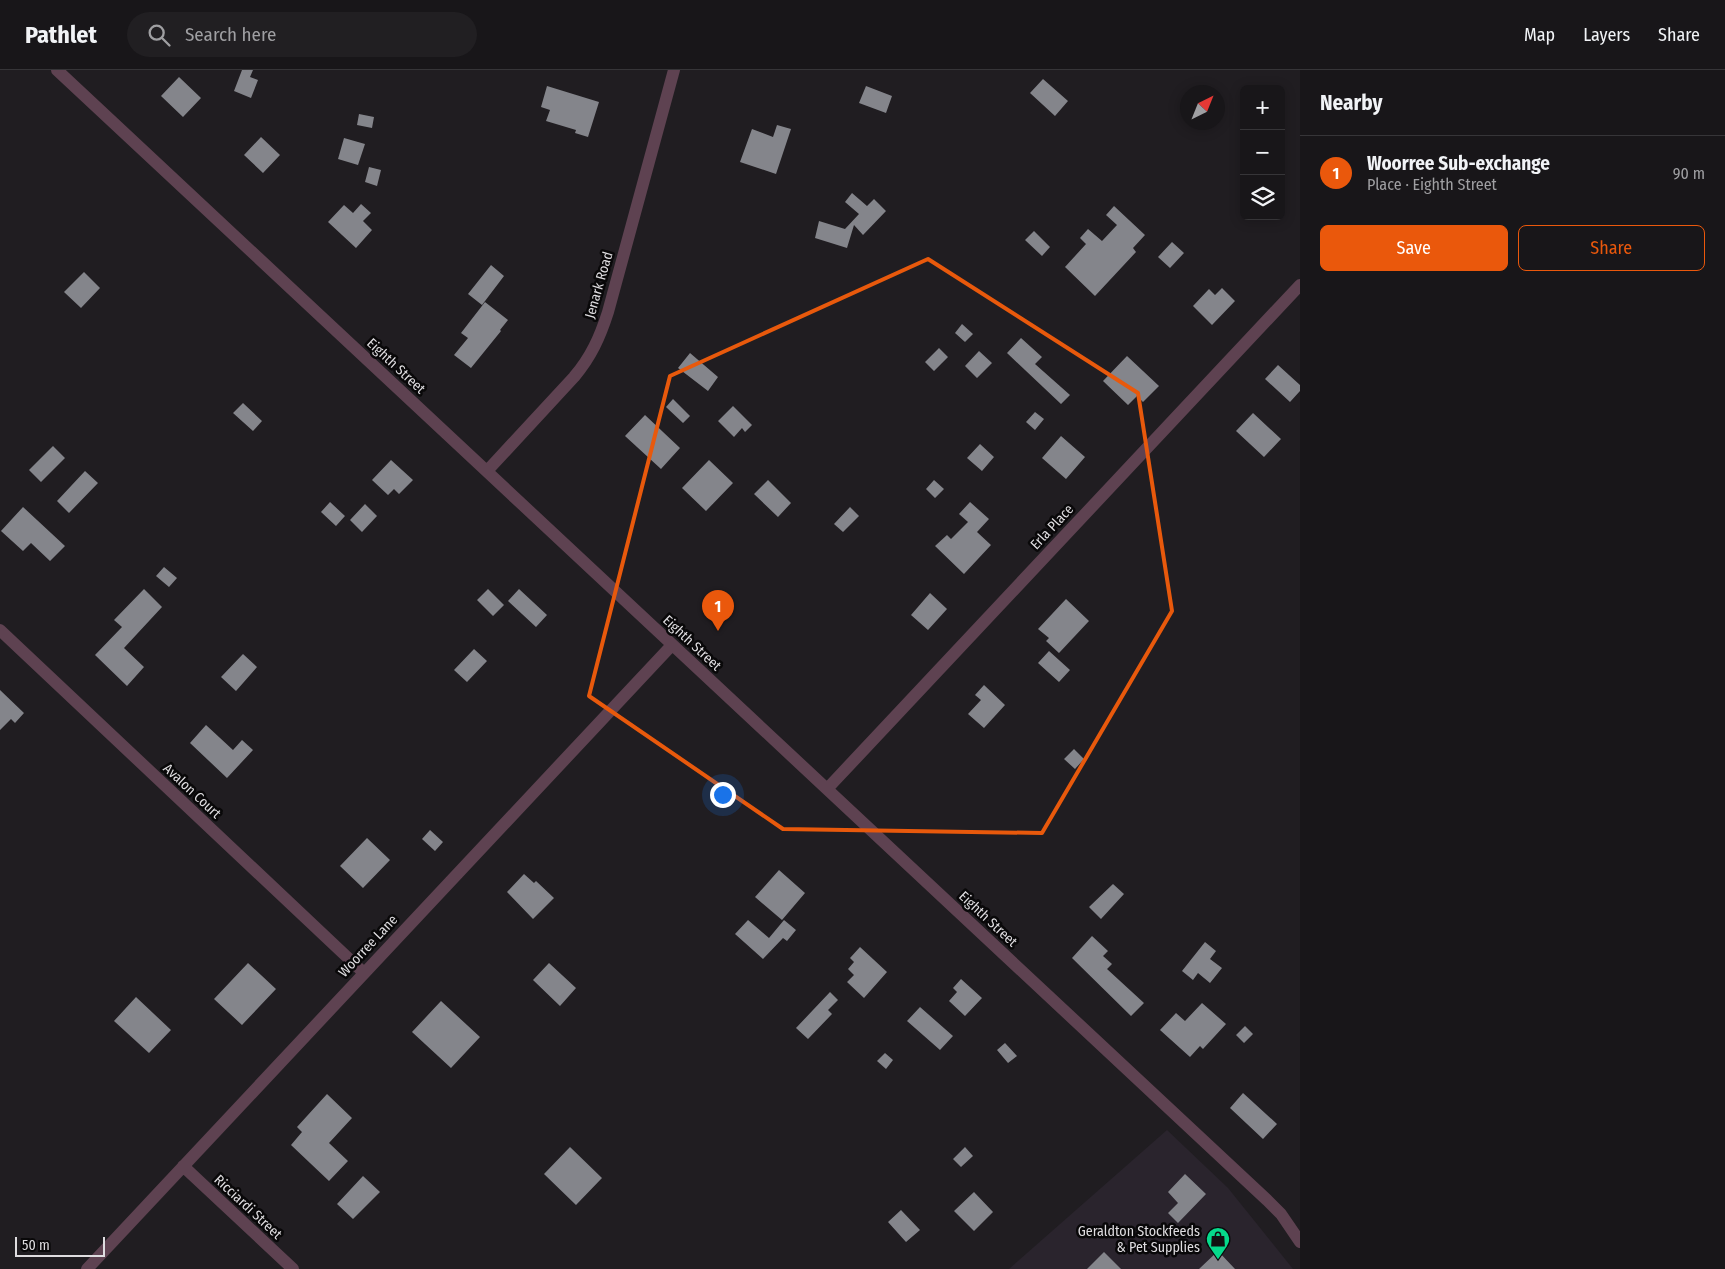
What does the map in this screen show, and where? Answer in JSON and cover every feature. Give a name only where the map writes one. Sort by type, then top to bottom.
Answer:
[{"type":"street","name":"Eighth Street","points":[[57,70],[1267,1200],[1281,1214],[1300,1242]]},
{"type":"street","name":"Jenark Road","points":[[487,471],[586,364],[595,347],[608,312],[674,70]]},
{"type":"street","name":"Erla Place","points":[[826,789],[1300,285]]},
{"type":"street","name":"Avalon Court","points":[[0,630],[364,973]]},
{"type":"street","name":"Woorree Lane","points":[[86,1269],[672,644]]},
{"type":"street","name":"Ricciardi Street","points":[[183,1166],[293,1269]]},
{"type":"highlighted area","points":[[928,259],[1138,393],[1172,611],[1042,833],[783,829],[589,696],[670,376]]},
{"type":"shaded area","points":[[1167,1130],[1228,1188],[1293,1269],[1009,1269]]},
{"type":"building","points":[[242,70],[253,70],[250,77],[258,80],[251,98],[234,91]]},
{"type":"building","points":[[179,77],[201,98],[183,117],[161,96]]},
{"type":"building","points":[[1043,79],[1068,101],[1055,116],[1030,93]]},
{"type":"building","points":[[547,86],[599,102],[588,137],[575,133],[576,130],[546,121],[550,110],[541,107]]},
{"type":"building","points":[[866,86],[892,96],[886,113],[859,103]]},
{"type":"building","points":[[359,114],[374,117],[372,128],[357,125]]},
{"type":"building","points":[[777,125],[791,129],[776,174],[740,162],[752,129],[773,137]]},
{"type":"building","points":[[261,137],[280,155],[263,173],[244,155]]},
{"type":"building","points":[[344,138],[365,144],[358,165],[338,159]]},
{"type":"building","points":[[369,167],[381,170],[377,186],[365,182]]},
{"type":"building","points":[[852,193],[867,206],[874,199],[886,211],[863,235],[854,225],[847,248],[815,238],[819,221],[845,229],[859,214],[845,202]]},
{"type":"building","points":[[361,204],[371,213],[363,221],[372,230],[356,248],[328,222],[344,205],[353,213]]},
{"type":"building","points":[[1114,206],[1145,235],[1133,248],[1136,252],[1095,296],[1065,267],[1086,244],[1080,238],[1088,229],[1102,241],[1117,225],[1106,215]]},
{"type":"building","points":[[1034,231],[1050,247],[1042,256],[1025,240]]},
{"type":"building","points":[[1172,242],[1184,253],[1170,268],[1158,257]]},
{"type":"building","points":[[491,265],[504,276],[482,305],[468,294]]},
{"type":"building","points":[[84,272],[100,288],[81,308],[64,292]]},
{"type":"building","points":[[1222,288],[1235,301],[1212,325],[1193,306],[1209,289],[1215,295]]},
{"type":"building","points":[[485,302],[508,320],[471,368],[454,355],[468,338],[461,333]]},
{"type":"building","points":[[962,324],[973,334],[965,342],[955,333]]},
{"type":"building","points":[[1021,338],[1042,357],[1035,364],[1070,395],[1061,404],[1007,353]]},
{"type":"building","points":[[939,348],[948,357],[934,371],[925,362]]},
{"type":"building","points":[[979,351],[992,363],[977,378],[965,366]]},
{"type":"building","points":[[690,353],[718,377],[708,391],[678,368]]},
{"type":"building","points":[[1127,356],[1159,386],[1143,402],[1137,396],[1128,405],[1103,381]]},
{"type":"building","points":[[1278,365],[1300,385],[1300,391],[1290,402],[1265,379]]},
{"type":"building","points":[[673,399],[690,416],[683,423],[666,407]]},
{"type":"building","points":[[243,403],[262,421],[253,431],[233,413]]},
{"type":"building","points":[[733,406],[752,425],[745,432],[742,428],[734,437],[718,421]]},
{"type":"building","points":[[1035,412],[1044,419],[1035,430],[1026,422]]},
{"type":"building","points":[[1253,413],[1281,439],[1264,457],[1236,431]]},
{"type":"building","points":[[645,415],[680,448],[661,469],[625,436]]},
{"type":"building","points":[[1061,436],[1085,457],[1066,479],[1042,458]]},
{"type":"building","points":[[980,444],[994,457],[982,471],[967,458]]},
{"type":"building","points":[[53,446],[65,458],[41,482],[29,470]]},
{"type":"building","points":[[391,460],[413,480],[399,494],[394,489],[388,495],[372,480]]},
{"type":"building","points":[[709,460],[733,483],[706,511],[682,488]]},
{"type":"building","points":[[85,471],[98,483],[69,513],[57,501]]},
{"type":"building","points":[[768,480],[791,503],[778,517],[754,494]]},
{"type":"building","points":[[934,480],[944,489],[935,498],[926,489]]},
{"type":"building","points":[[330,502],[345,516],[336,526],[321,512]]},
{"type":"building","points":[[970,502],[989,519],[977,532],[991,545],[964,574],[935,546],[947,535],[951,539],[968,522],[959,514]]},
{"type":"building","points":[[365,504],[377,516],[362,532],[350,520]]},
{"type":"building","points":[[23,507],[65,546],[50,561],[31,543],[23,551],[1,531]]},
{"type":"building","points":[[850,507],[859,516],[843,532],[834,524]]},
{"type":"building","points":[[164,567],[177,578],[169,587],[156,576]]},
{"type":"building","points":[[144,589],[162,607],[124,648],[144,667],[127,686],[95,655],[122,627],[114,620]]},
{"type":"building","points":[[488,589],[504,605],[493,616],[477,600]]},
{"type":"building","points":[[519,589],[547,615],[536,627],[508,601]]},
{"type":"building","points":[[930,593],[947,609],[928,630],[911,615]]},
{"type":"building","points":[[1066,599],[1089,621],[1059,653],[1046,641],[1049,638],[1038,629]]},
{"type":"building","points":[[474,649],[487,661],[467,682],[454,670]]},
{"type":"building","points":[[1049,651],[1070,670],[1059,682],[1038,663]]},
{"type":"building","points":[[243,654],[257,667],[236,691],[221,677]]},
{"type":"building","points":[[984,685],[1005,705],[984,728],[968,714],[981,700],[975,695]]},
{"type":"building","points":[[0,690],[24,713],[15,723],[11,719],[0,730]]},
{"type":"building","points":[[206,725],[233,750],[242,740],[253,750],[227,778],[190,743]]},
{"type":"building","points":[[1074,749],[1084,759],[1075,769],[1064,759]]},
{"type":"building","points":[[430,830],[443,842],[435,851],[422,839]]},
{"type":"building","points":[[367,838],[390,860],[363,888],[340,866]]},
{"type":"building","points":[[779,870],[805,893],[782,920],[755,897]]},
{"type":"building","points":[[524,874],[534,883],[536,881],[554,898],[533,919],[507,892]]},
{"type":"building","points":[[1113,884],[1124,894],[1101,919],[1089,907]]},
{"type":"building","points":[[748,920],[769,938],[784,920],[796,930],[787,941],[783,938],[763,959],[735,934]]},
{"type":"building","points":[[1092,936],[1108,951],[1103,956],[1112,964],[1107,969],[1144,1003],[1131,1016],[1072,958]]},
{"type":"building","points":[[1205,942],[1216,951],[1210,959],[1222,968],[1210,983],[1198,973],[1193,980],[1182,971]]},
{"type":"building","points":[[860,947],[887,972],[864,998],[847,982],[854,975],[848,969],[854,962],[850,958]]},
{"type":"building","points":[[248,963],[276,989],[242,1025],[214,999]]},
{"type":"building","points":[[549,963],[576,988],[560,1006],[533,980]]},
{"type":"building","points":[[961,979],[982,998],[965,1016],[949,1001],[957,992],[953,988]]},
{"type":"building","points":[[830,992],[838,1000],[828,1010],[832,1014],[808,1039],[796,1028]]},
{"type":"building","points":[[136,997],[171,1030],[149,1053],[114,1021]]},
{"type":"building","points":[[441,1001],[480,1037],[451,1068],[412,1032]]},
{"type":"building","points":[[1202,1003],[1226,1024],[1203,1049],[1200,1046],[1190,1057],[1160,1030],[1176,1013],[1185,1021]]},
{"type":"building","points":[[920,1007],[953,1036],[940,1050],[907,1021]]},
{"type":"building","points":[[1245,1026],[1253,1034],[1244,1043],[1236,1035]]},
{"type":"building","points":[[1005,1043],[1017,1056],[1008,1063],[997,1050]]},
{"type":"building","points":[[885,1053],[893,1060],[886,1069],[877,1061]]},
{"type":"building","points":[[1243,1093],[1277,1124],[1263,1139],[1230,1108]]},
{"type":"building","points":[[327,1094],[352,1118],[329,1143],[348,1161],[329,1181],[291,1145],[302,1132],[297,1127]]},
{"type":"building","points":[[570,1147],[602,1178],[576,1205],[544,1174]]},
{"type":"building","points":[[965,1147],[973,1156],[961,1167],[953,1159]]},
{"type":"building","points":[[1185,1174],[1206,1194],[1178,1223],[1168,1213],[1178,1203],[1168,1192]]},
{"type":"building","points":[[363,1176],[380,1192],[353,1219],[337,1204]]},
{"type":"building","points":[[974,1192],[993,1212],[974,1231],[954,1211]]},
{"type":"building","points":[[901,1210],[920,1230],[906,1242],[888,1222]]},
{"type":"building","name":"Geraldton Stockfeeds & Pet Supplies","points":[[1218,1251],[1235,1269],[1199,1269]]},
{"type":"building","points":[[1104,1252],[1121,1269],[1087,1269]]},
{"type":"place","name":"Woorree Sub-exchange","points":[[718,631]]},
{"type":"place","name":"Geraldton Stockfeeds & Pet Supplies","points":[[1218,1260]]}]
